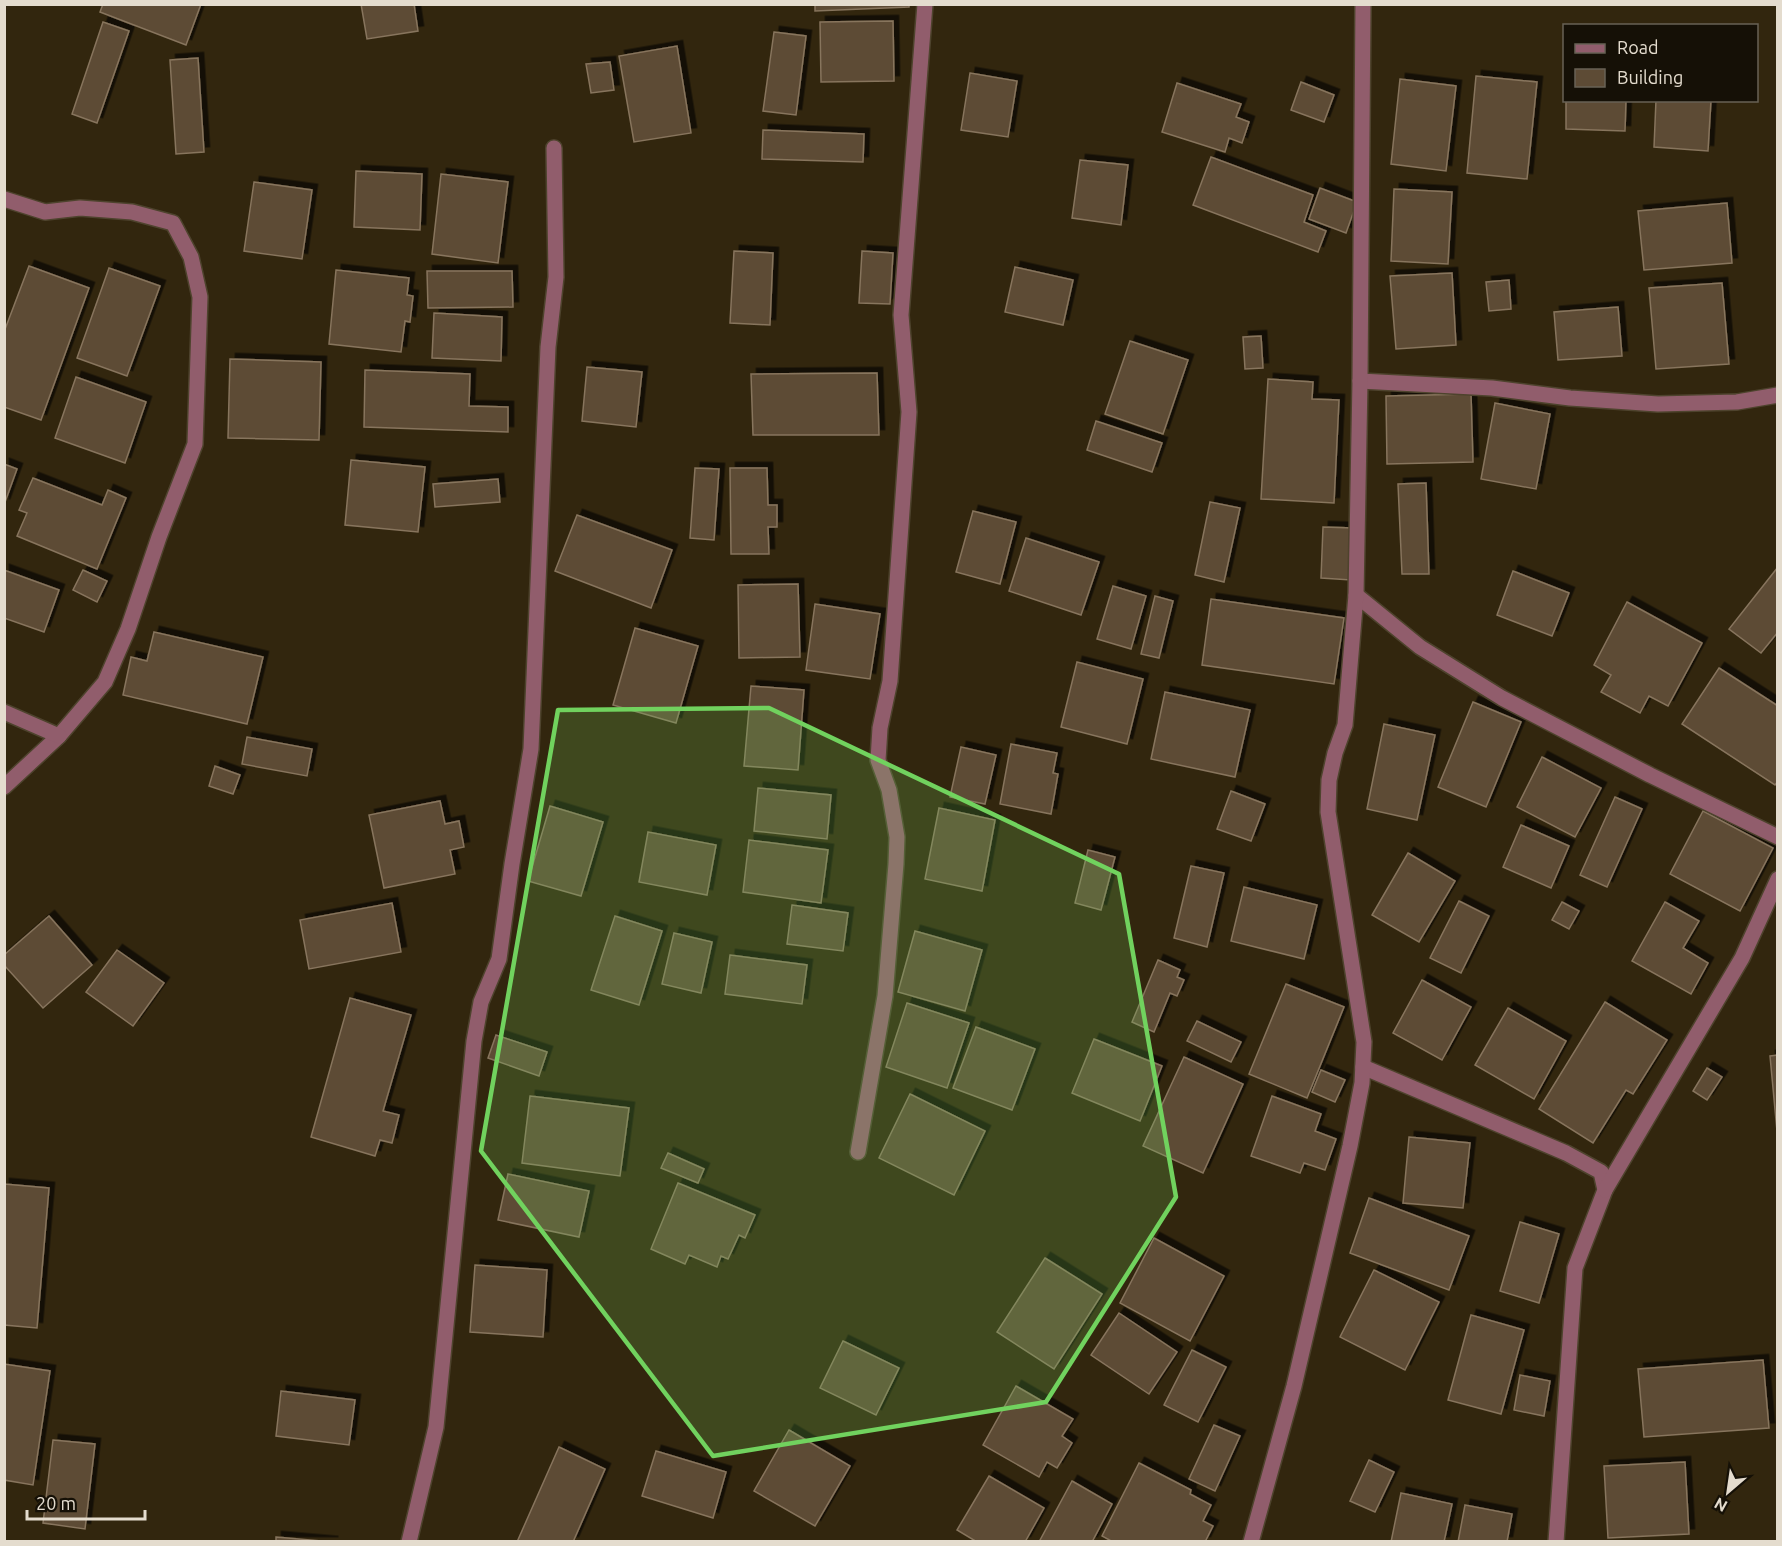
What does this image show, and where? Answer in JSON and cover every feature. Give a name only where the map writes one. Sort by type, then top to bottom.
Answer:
[{"type":"street","points":[[858,1152],[885,996],[896,864],[897,837],[889,790],[878,760],[880,728],[890,681],[909,412],[901,315],[925,4]]},
{"type":"street","points":[[1251,1542],[1299,1363],[1350,1146],[1362,1083],[1364,1042],[1328,812],[1329,780],[1345,725],[1356,595],[1363,4]]},
{"type":"street","points":[[409,1542],[436,1427],[474,1041],[481,1002],[499,959],[531,749],[548,347],[556,277],[554,148]]},
{"type":"street","points":[[4,199],[45,212],[80,208],[132,212],[173,223],[191,257],[200,297],[195,444],[159,537],[128,629],[105,682],[59,736],[4,787]]},
{"type":"street","points":[[1360,381],[1492,388],[1570,398],[1658,404],[1737,402],[1778,395]]},
{"type":"street","points":[[1356,595],[1420,647],[1502,698],[1650,775],[1778,837]]},
{"type":"street","points":[[4,712],[59,736]]},
{"type":"street","points":[[1556,1542],[1575,1268],[1605,1190],[1742,958],[1778,879]]},
{"type":"street","points":[[1363,1067],[1566,1153],[1601,1172],[1605,1190]]},
{"type":"highlighted area","points":[[769,708],[1119,874],[1176,1197],[1046,1402],[713,1456],[481,1151],[558,710]]},
{"type":"building","points":[[103,4],[201,4],[186,45],[100,12]]},
{"type":"building","points":[[361,4],[414,4],[418,31],[367,39]]},
{"type":"building","points":[[815,4],[909,4],[909,7],[815,11]]},
{"type":"building","points":[[893,21],[894,81],[821,82],[820,22]]},
{"type":"building","points":[[103,22],[129,31],[97,123],[72,114]]},
{"type":"building","points":[[774,32],[806,36],[796,115],[763,111]]},
{"type":"building","points":[[677,46],[691,133],[634,142],[619,56]]},
{"type":"building","points":[[198,58],[204,152],[176,154],[170,60]]},
{"type":"building","points":[[610,62],[614,90],[591,93],[586,64]]},
{"type":"building","points":[[970,73],[1017,81],[1008,137],[961,130]]},
{"type":"building","points":[[1476,76],[1537,82],[1527,179],[1467,173]]},
{"type":"building","points":[[1400,79],[1456,86],[1446,171],[1391,164]]},
{"type":"building","points":[[1301,82],[1334,95],[1324,122],[1291,110]]},
{"type":"building","points":[[1177,83],[1241,104],[1236,117],[1249,122],[1242,143],[1229,138],[1225,152],[1162,132]]},
{"type":"building","points":[[1566,102],[1626,102],[1625,131],[1566,129]]},
{"type":"building","points":[[1656,102],[1711,102],[1708,151],[1654,147]]},
{"type":"building","points":[[763,130],[864,134],[863,162],[762,159]]},
{"type":"building","points":[[1211,157],[1313,195],[1304,222],[1326,231],[1318,252],[1193,205]]},
{"type":"building","points":[[1080,160],[1128,165],[1121,225],[1072,218]]},
{"type":"building","points":[[356,171],[422,174],[420,230],[354,227]]},
{"type":"building","points":[[441,174],[508,182],[498,263],[432,254]]},
{"type":"building","points":[[254,182],[312,190],[302,259],[244,251]]},
{"type":"building","points":[[1320,188],[1357,202],[1346,233],[1309,219]]},
{"type":"building","points":[[1394,189],[1452,192],[1448,264],[1391,261]]},
{"type":"building","points":[[1727,203],[1732,263],[1644,270],[1638,211]]},
{"type":"building","points":[[734,251],[773,253],[770,325],[730,323]]},
{"type":"building","points":[[862,251],[893,253],[890,304],[859,303]]},
{"type":"building","points":[[29,266],[89,288],[41,420],[4,407],[4,332]]},
{"type":"building","points":[[1015,267],[1073,280],[1063,325],[1005,312]]},
{"type":"building","points":[[109,268],[160,286],[127,376],[77,358]]},
{"type":"building","points":[[336,270],[409,278],[407,295],[413,296],[410,322],[405,321],[401,352],[329,344]]},
{"type":"building","points":[[427,271],[512,271],[513,307],[428,308]]},
{"type":"building","points":[[1452,273],[1456,345],[1396,349],[1390,276]]},
{"type":"building","points":[[1509,280],[1511,309],[1489,311],[1486,282]]},
{"type":"building","points":[[1722,283],[1729,364],[1656,369],[1649,288]]},
{"type":"building","points":[[1618,307],[1622,356],[1558,360],[1554,312]]},
{"type":"building","points":[[434,313],[502,317],[501,361],[432,358]]},
{"type":"building","points":[[1261,336],[1263,368],[1245,369],[1243,337]]},
{"type":"building","points":[[1130,341],[1188,360],[1163,434],[1105,414]]},
{"type":"building","points":[[230,359],[321,362],[319,440],[228,438]]},
{"type":"building","points":[[587,367],[642,372],[636,427],[582,421]]},
{"type":"building","points":[[365,370],[470,374],[469,406],[508,407],[508,432],[364,427]]},
{"type":"building","points":[[877,373],[879,435],[753,435],[751,374]]},
{"type":"building","points":[[76,377],[146,402],[125,463],[55,438]]},
{"type":"building","points":[[1268,379],[1313,382],[1312,399],[1339,400],[1334,503],[1261,499]]},
{"type":"building","points":[[1471,394],[1473,462],[1387,464],[1386,396]]},
{"type":"building","points":[[1495,403],[1550,414],[1536,489],[1481,479]]},
{"type":"building","points":[[1096,421],[1162,443],[1152,472],[1087,450]]},
{"type":"building","points":[[351,460],[425,467],[418,532],[345,525]]},
{"type":"building","points":[[4,464],[17,469],[4,505]]},
{"type":"building","points":[[695,468],[719,469],[714,540],[690,538]]},
{"type":"building","points":[[730,468],[767,468],[768,505],[777,505],[777,527],[768,527],[769,554],[731,554]]},
{"type":"building","points":[[33,478],[102,505],[108,490],[126,498],[97,569],[17,536],[27,513],[19,510]]},
{"type":"building","points":[[498,479],[500,502],[435,507],[433,484]]},
{"type":"building","points":[[1426,483],[1429,574],[1402,574],[1398,484]]},
{"type":"building","points":[[1210,502],[1240,508],[1224,582],[1195,575]]},
{"type":"building","points":[[973,511],[1016,522],[1000,584],[956,572]]},
{"type":"building","points":[[577,515],[672,550],[651,608],[555,571]]},
{"type":"building","points":[[1323,527],[1353,528],[1351,580],[1321,578]]},
{"type":"building","points":[[1026,538],[1099,562],[1081,615],[1009,591]]},
{"type":"building","points":[[1778,567],[1778,632],[1761,653],[1729,629]]},
{"type":"building","points":[[4,570],[59,590],[44,632],[4,618]]},
{"type":"building","points":[[83,570],[107,581],[97,602],[73,590]]},
{"type":"building","points":[[1513,571],[1569,593],[1552,636],[1497,615]]},
{"type":"building","points":[[798,584],[800,657],[739,658],[738,585]]},
{"type":"building","points":[[1113,586],[1146,596],[1131,649],[1097,639]]},
{"type":"building","points":[[1155,596],[1173,601],[1159,658],[1141,654]]},
{"type":"building","points":[[1211,599],[1344,618],[1334,684],[1202,665]]},
{"type":"building","points":[[1627,602],[1702,643],[1668,706],[1649,696],[1640,713],[1601,692],[1611,675],[1594,665]]},
{"type":"building","points":[[815,604],[880,614],[870,679],[806,670]]},
{"type":"building","points":[[635,628],[698,646],[676,723],[613,705]]},
{"type":"building","points":[[154,632],[263,657],[247,724],[123,695],[131,657],[147,661]]},
{"type":"building","points":[[1077,662],[1143,679],[1127,744],[1061,727]]},
{"type":"building","points":[[1719,668],[1778,706],[1778,781],[1775,785],[1682,724]]},
{"type":"building","points":[[751,686],[804,690],[798,770],[744,766]]},
{"type":"building","points":[[1165,692],[1250,710],[1235,777],[1151,759]]},
{"type":"building","points":[[1473,702],[1521,722],[1486,807],[1438,787]]},
{"type":"building","points":[[1384,724],[1435,735],[1417,820],[1367,809]]},
{"type":"building","points":[[247,737],[312,749],[307,776],[242,764]]},
{"type":"building","points":[[1011,744],[1057,753],[1053,773],[1058,774],[1051,814],[1000,804]]},
{"type":"building","points":[[961,747],[996,755],[985,804],[950,797]]},
{"type":"building","points":[[1542,757],[1601,788],[1575,837],[1517,807]]},
{"type":"building","points":[[215,766],[240,775],[233,794],[209,786]]},
{"type":"building","points":[[758,788],[831,795],[827,839],[754,831]]},
{"type":"building","points":[[1231,791],[1265,804],[1251,841],[1217,829]]},
{"type":"building","points":[[1615,797],[1642,809],[1607,887],[1580,875]]},
{"type":"building","points":[[440,801],[445,824],[459,821],[464,847],[450,850],[455,874],[384,888],[369,815]]},
{"type":"building","points":[[550,806],[603,822],[581,896],[528,881]]},
{"type":"building","points":[[939,808],[995,820],[982,891],[925,879]]},
{"type":"building","points":[[1703,811],[1773,848],[1740,911],[1670,874]]},
{"type":"building","points":[[1521,825],[1569,846],[1551,888],[1503,867]]},
{"type":"building","points":[[648,832],[716,845],[707,895],[639,882]]},
{"type":"building","points":[[749,840],[828,850],[821,903],[743,892]]},
{"type":"building","points":[[1088,850],[1115,857],[1101,910],[1075,903]]},
{"type":"building","points":[[1408,853],[1455,881],[1419,942],[1372,915]]},
{"type":"building","points":[[1191,866],[1224,873],[1207,947],[1174,938]]},
{"type":"building","points":[[1244,887],[1317,905],[1304,959],[1231,941]]},
{"type":"building","points":[[1459,901],[1489,916],[1461,973],[1430,958]]},
{"type":"building","points":[[1562,902],[1579,911],[1569,929],[1552,920]]},
{"type":"building","points":[[1665,902],[1699,921],[1683,948],[1708,963],[1691,994],[1632,961]]},
{"type":"building","points":[[392,903],[401,952],[309,969],[300,920]]},
{"type":"building","points":[[792,905],[848,913],[843,951],[787,944]]},
{"type":"building","points":[[49,916],[92,965],[43,1008],[4,965],[4,955]]},
{"type":"building","points":[[615,916],[662,931],[639,1005],[591,990]]},
{"type":"building","points":[[915,931],[982,950],[965,1011],[898,992]]},
{"type":"building","points":[[674,933],[712,942],[701,993],[662,984]]},
{"type":"building","points":[[117,950],[164,983],[133,1026],[86,992]]},
{"type":"building","points":[[730,955],[807,965],[802,1004],[725,994]]},
{"type":"building","points":[[1158,960],[1180,970],[1177,977],[1184,980],[1177,996],[1170,993],[1154,1032],[1132,1022]]},
{"type":"building","points":[[1422,980],[1471,1007],[1442,1060],[1393,1033]]},
{"type":"building","points":[[1286,984],[1344,1007],[1307,1098],[1249,1074]]},
{"type":"building","points":[[350,998],[411,1015],[383,1111],[399,1115],[392,1143],[380,1140],[375,1156],[311,1137]]},
{"type":"building","points":[[1605,1002],[1667,1040],[1633,1094],[1626,1090],[1593,1143],[1539,1109]]},
{"type":"building","points":[[907,1003],[969,1023],[947,1088],[886,1067]]},
{"type":"building","points":[[1508,1008],[1566,1041],[1534,1099],[1475,1065]]},
{"type":"building","points":[[1197,1021],[1241,1042],[1231,1062],[1187,1041]]},
{"type":"building","points":[[976,1027],[1035,1049],[1012,1110],[953,1088]]},
{"type":"building","points":[[496,1035],[547,1052],[539,1076],[488,1058]]},
{"type":"building","points":[[1094,1039],[1162,1066],[1140,1121],[1072,1093]]},
{"type":"building","points":[[1778,1055],[1778,1131],[1777,1131],[1770,1056]]},
{"type":"building","points":[[1184,1057],[1243,1084],[1203,1173],[1143,1146]]},
{"type":"building","points":[[1707,1068],[1722,1077],[1707,1100],[1693,1091]]},
{"type":"building","points":[[1321,1070],[1345,1080],[1335,1102],[1312,1092]]},
{"type":"building","points":[[910,1094],[985,1131],[954,1195],[879,1158]]},
{"type":"building","points":[[530,1096],[629,1108],[620,1176],[522,1163]]},
{"type":"building","points":[[1272,1096],[1321,1114],[1315,1131],[1336,1139],[1325,1170],[1304,1163],[1300,1173],[1251,1156]]},
{"type":"building","points":[[1409,1137],[1470,1143],[1463,1208],[1403,1203]]},
{"type":"building","points":[[668,1153],[704,1169],[698,1183],[661,1168]]},
{"type":"building","points":[[508,1174],[589,1191],[579,1237],[498,1220]]},
{"type":"building","points":[[678,1183],[755,1215],[745,1238],[739,1235],[728,1259],[721,1256],[717,1267],[689,1255],[685,1264],[651,1249]]},
{"type":"building","points":[[4,1184],[49,1188],[37,1328],[4,1325]]},
{"type":"building","points":[[1369,1198],[1469,1236],[1449,1290],[1350,1253]]},
{"type":"building","points":[[1520,1222],[1559,1234],[1539,1303],[1500,1291]]},
{"type":"building","points":[[1154,1238],[1224,1276],[1190,1341],[1120,1303]]},
{"type":"building","points":[[1045,1258],[1102,1294],[1054,1369],[997,1332]]},
{"type":"building","points":[[475,1265],[547,1270],[543,1337],[470,1332]]},
{"type":"building","points":[[1374,1270],[1439,1302],[1405,1370],[1340,1337]]},
{"type":"building","points":[[1119,1313],[1177,1352],[1149,1394],[1091,1355]]},
{"type":"building","points":[[1471,1315],[1524,1330],[1501,1414],[1448,1400]]},
{"type":"building","points":[[843,1341],[899,1368],[876,1415],[820,1388]]},
{"type":"building","points":[[1192,1350],[1226,1367],[1198,1422],[1164,1405]]},
{"type":"building","points":[[1763,1360],[1769,1428],[1644,1437],[1638,1369]]},
{"type":"building","points":[[4,1364],[50,1371],[33,1485],[4,1480]]},
{"type":"building","points":[[1520,1375],[1550,1381],[1544,1416],[1514,1410]]},
{"type":"building","points":[[1016,1386],[1073,1419],[1062,1436],[1072,1443],[1057,1468],[1047,1462],[1039,1477],[983,1445]]},
{"type":"building","points":[[281,1391],[355,1400],[349,1445],[276,1436]]},
{"type":"building","points":[[1214,1425],[1240,1436],[1215,1491],[1189,1479]]},
{"type":"building","points":[[789,1430],[850,1466],[815,1526],[754,1491]]},
{"type":"building","points":[[53,1440],[95,1444],[85,1529],[43,1523]]},
{"type":"building","points":[[559,1447],[605,1469],[573,1542],[517,1542]]},
{"type":"building","points":[[656,1451],[726,1472],[713,1518],[642,1496]]},
{"type":"building","points":[[1369,1460],[1394,1472],[1375,1512],[1350,1501]]},
{"type":"building","points":[[1685,1462],[1689,1534],[1608,1538],[1604,1466]]},
{"type":"building","points":[[1139,1463],[1191,1490],[1190,1494],[1211,1505],[1203,1521],[1213,1526],[1205,1542],[1113,1542],[1102,1536]]},
{"type":"building","points":[[989,1476],[1044,1508],[1025,1542],[977,1542],[957,1530]]},
{"type":"building","points":[[1072,1481],[1112,1504],[1092,1542],[1039,1542]]},
{"type":"building","points":[[1401,1493],[1452,1504],[1444,1542],[1391,1542]]},
{"type":"building","points":[[1465,1505],[1512,1514],[1507,1542],[1458,1542]]},
{"type":"building","points":[[276,1537],[333,1542],[276,1542]]}]
